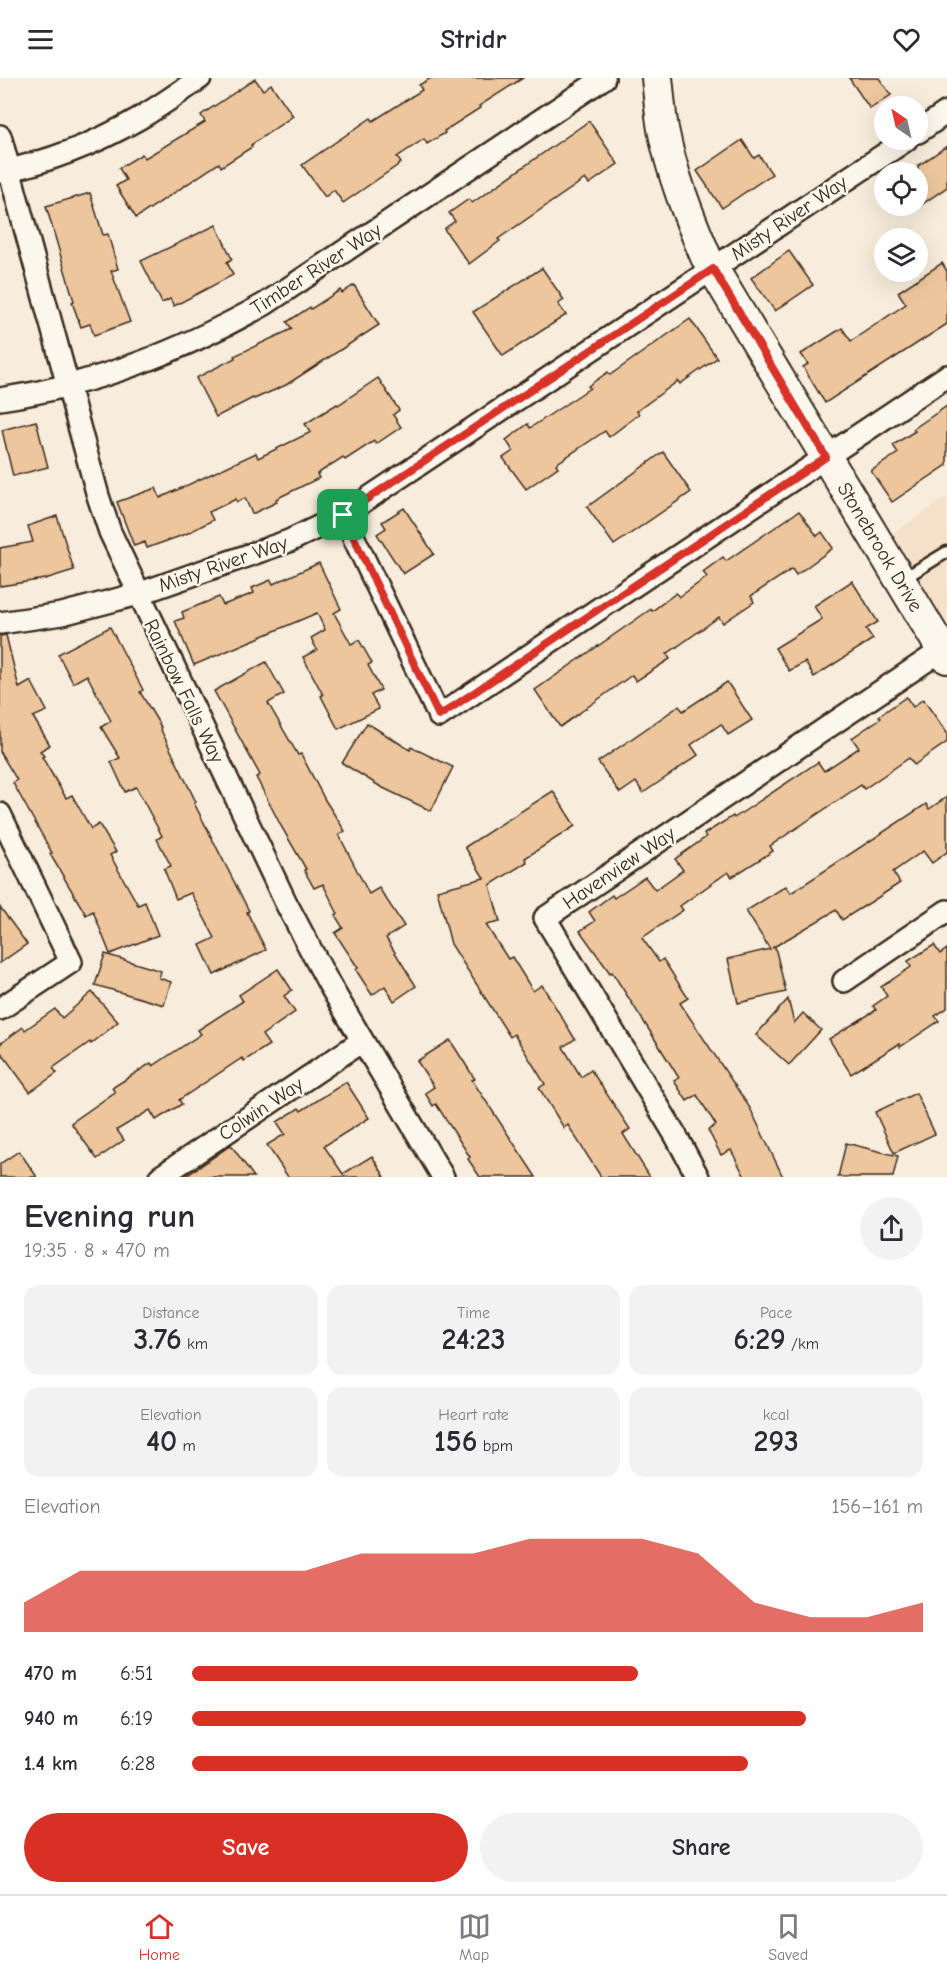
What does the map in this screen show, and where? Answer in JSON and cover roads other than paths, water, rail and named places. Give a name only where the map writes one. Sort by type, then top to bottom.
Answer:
[{"type":"street","points":[[5,171],[44,161],[89,144],[139,119],[200,78]]},
{"type":"street","name":"Timber River Way","points":[[0,399],[68,386],[121,370],[167,353],[223,327],[265,304],[604,78]]},
{"type":"street","name":"Stonebrook Drive","points":[[657,78],[663,128],[674,174],[687,213],[713,269],[945,654]]},
{"type":"street","points":[[928,125],[947,112]]},
{"type":"street","name":"Rainbow Falls Way","points":[[0,136],[5,171],[107,523],[138,594],[286,903],[329,984],[443,1177]]},
{"type":"street","name":"Misty River Way","points":[[0,623],[62,614],[138,594],[289,541],[343,515],[891,150]]},
{"type":"street","points":[[343,515],[439,716],[947,376]]},
{"type":"street","name":"Havenview Way","points":[[698,1177],[545,918],[945,654]]},
{"type":"street","points":[[0,814],[71,962],[0,1009]]},
{"type":"street","points":[[844,981],[947,911]]},
{"type":"street","name":"Colwin Way","points":[[160,1177],[362,1041]]},
{"type":"lane","points":[[900,580],[947,552]]}]
